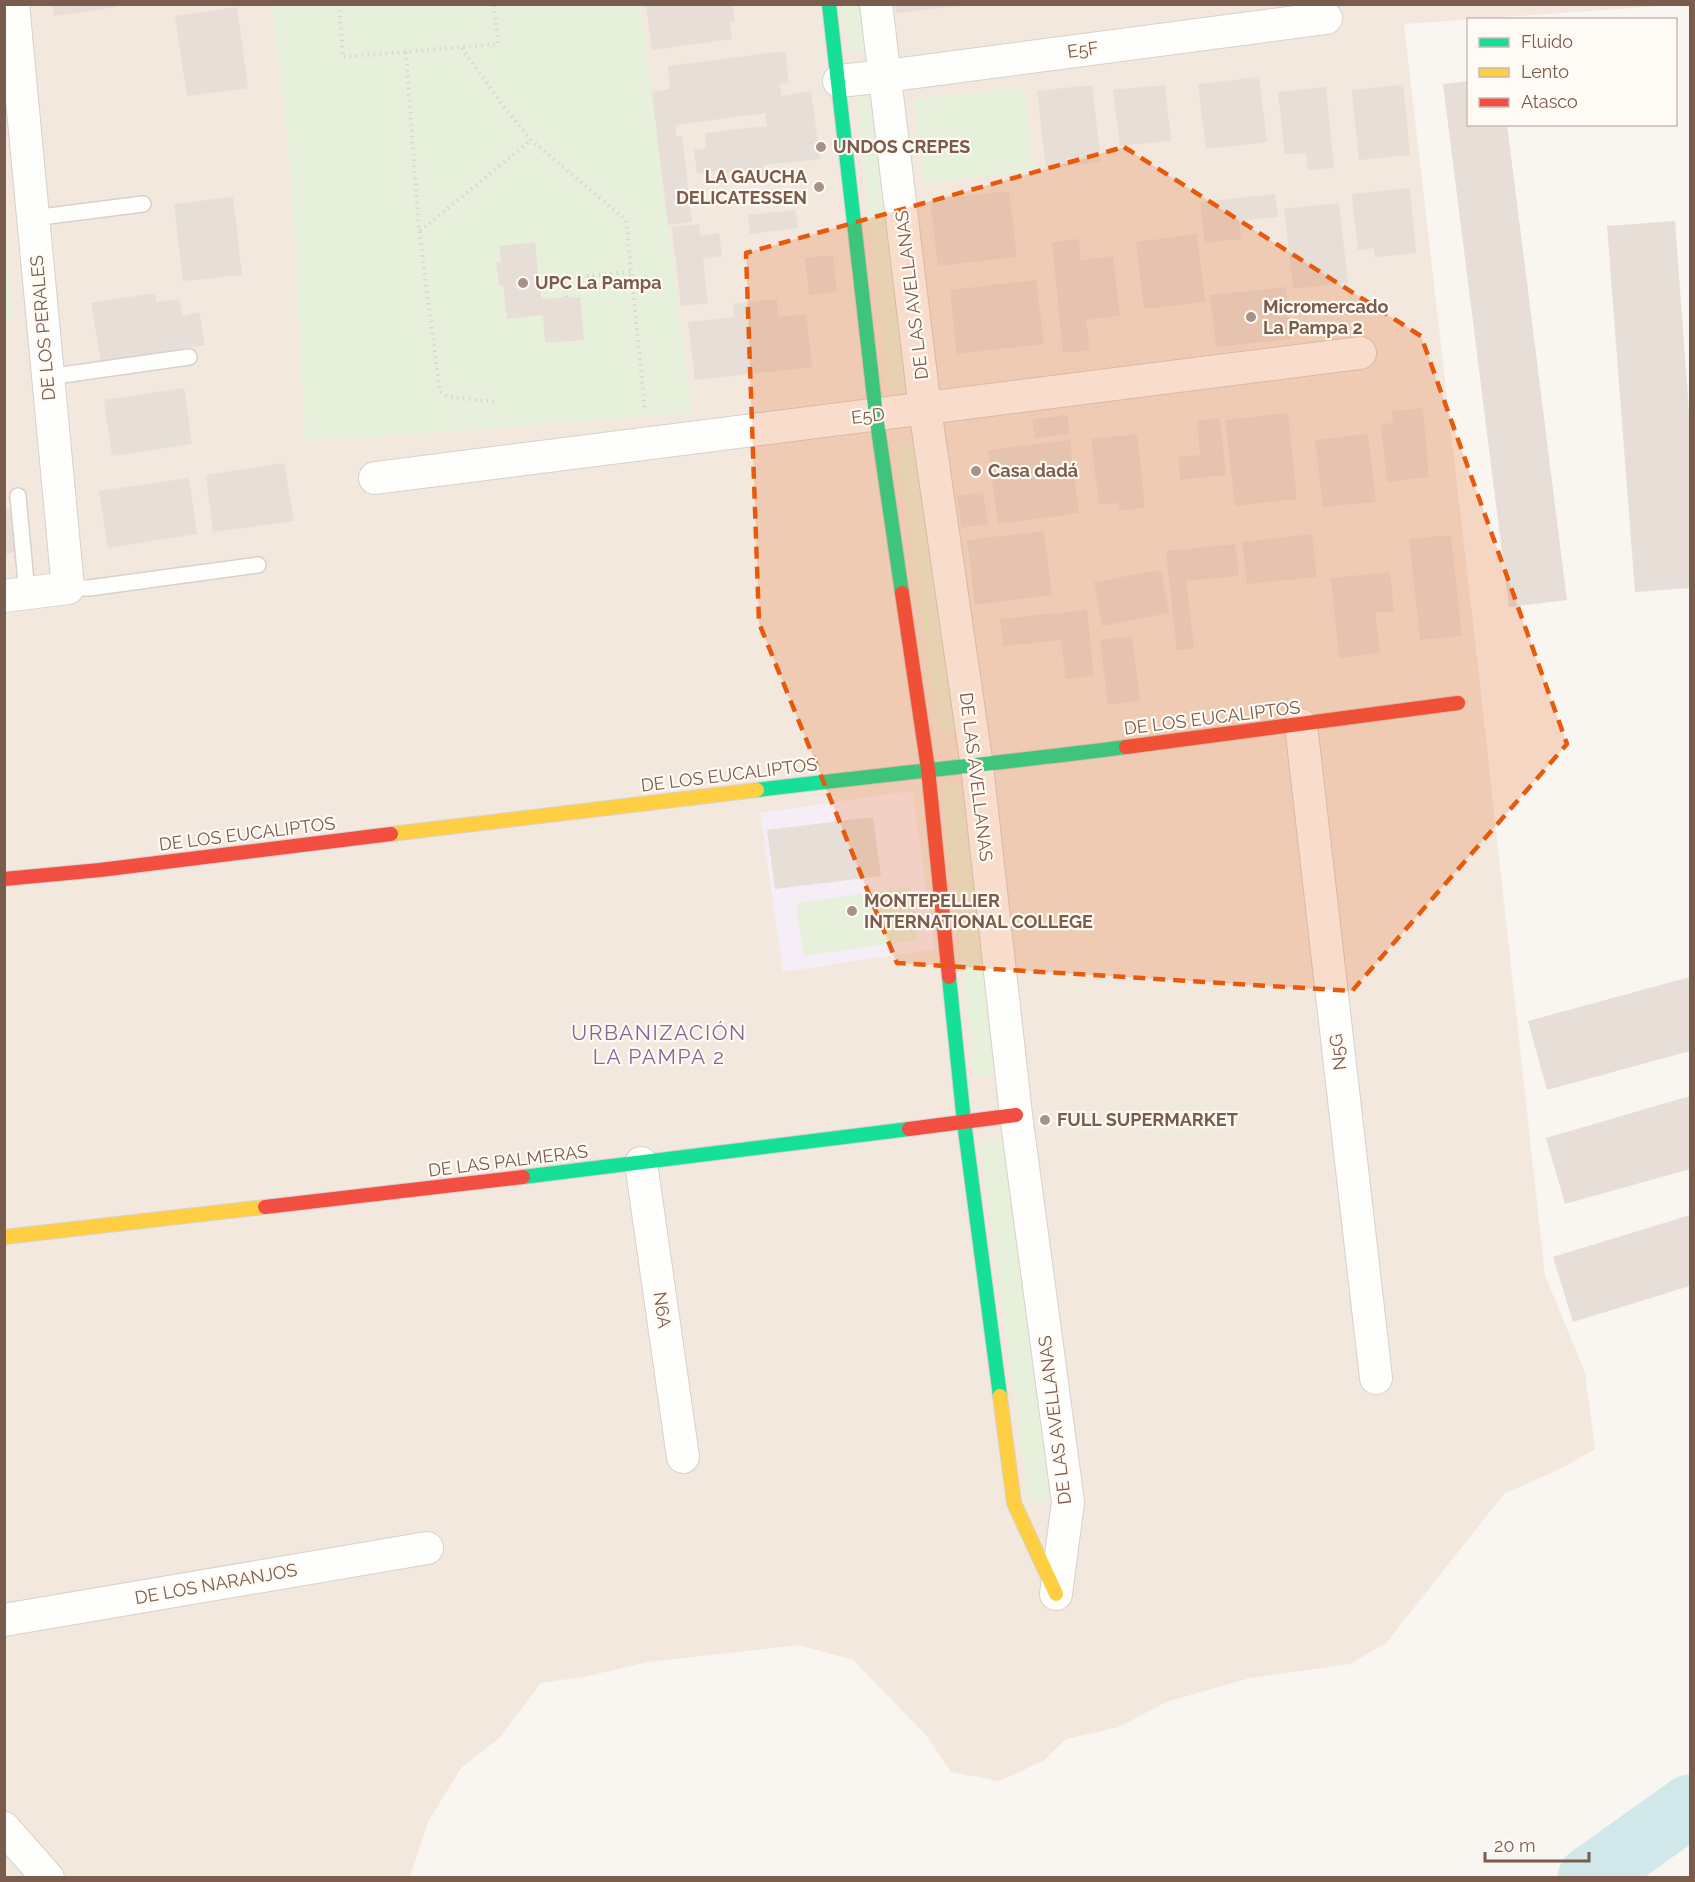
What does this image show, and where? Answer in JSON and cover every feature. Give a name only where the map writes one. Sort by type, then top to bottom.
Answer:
[{"type":"street","name":"DE LAS AVELLANAS","points":[[829,4],[876,415],[928,770],[964,1122],[1014,1503],[1056,1594]]},
{"type":"street","name":"DE LAS AVELLANAS","points":[[876,4],[925,409],[977,766],[1016,1115],[1068,1502],[1056,1594]]},
{"type":"street","name":"DE LOS PERALES","points":[[10,10],[13,101],[33,218],[68,588]]},
{"type":"street","name":"E5F","points":[[839,81],[1326,18]]},
{"type":"street","name":"E5D","points":[[375,478],[1360,353]]},
{"type":"street","points":[[16,595],[68,588]]},
{"type":"street","name":"DE LOS EUCALIPTOS","points":[[4,879],[100,870],[977,766],[1458,703]]},
{"type":"street","name":"N5G","points":[[1301,725],[1376,1378]]},
{"type":"street","name":"DE LAS PALMERAS","points":[[4,1237],[641,1163],[1016,1115]]},
{"type":"street","name":"N6A","points":[[641,1163],[683,1457]]},
{"type":"street","name":"DE LOS NARANJOS","points":[[4,1620],[427,1548]]},
{"type":"street","points":[[4,1828],[48,1878]]},
{"type":"lane","points":[[33,218],[143,204]]},
{"type":"lane","points":[[48,377],[189,357]]},
{"type":"lane","points":[[16,595],[18,496]]},
{"type":"lane","points":[[68,588],[89,588],[258,565]]},
{"type":"path","points":[[339,4],[343,57],[498,44],[494,4]]},
{"type":"path","points":[[462,48],[501,103],[531,140],[626,220],[641,385],[649,444]]},
{"type":"path","points":[[406,52],[419,231],[440,392],[449,397],[496,402]]},
{"type":"path","points":[[419,231],[531,140]]},
{"type":"path","points":[[539,280],[631,272]]},
{"type":"path","points":[[564,278],[566,298]]},
{"type":"highlighted area","points":[[1124,147],[1421,336],[1567,744],[1352,991],[897,963],[759,623],[746,253]]},
{"type":"shaded area","name":"URBANIZACIÓN LA PAMPA 2","points":[[4,5],[1676,5],[1404,24],[1545,1275],[1585,1373],[1595,1449],[1564,1467],[1504,1494],[1386,1643],[1350,1664],[1250,1678],[1166,1702],[1119,1727],[1066,1739],[1043,1761],[999,1781],[951,1772],[926,1735],[853,1660],[799,1645],[648,1662],[588,1676],[541,1683],[500,1737],[461,1768],[428,1822],[410,1877],[5,1877]]},
{"type":"shaded area","points":[[912,791],[935,949],[783,972],[760,813]]},
{"type":"green space","points":[[272,5],[641,5],[692,413],[305,442],[291,177]]},
{"type":"green space","points":[[839,5],[866,5],[866,48],[858,51],[850,49]]},
{"type":"green space","points":[[1025,86],[1034,171],[924,184],[914,99]]},
{"type":"green space","points":[[864,97],[872,99],[907,385],[896,392],[888,389],[857,99]]},
{"type":"green space","points":[[5,215],[13,321],[4,322]]},
{"type":"green space","points":[[903,441],[915,443],[957,727],[951,734],[939,732],[896,446]]},
{"type":"green space","points":[[951,784],[959,784],[965,789],[997,1072],[986,1079],[975,1073],[942,793]]},
{"type":"green space","points":[[911,887],[918,940],[804,956],[796,903]]},
{"type":"green space","points":[[989,1138],[998,1138],[1005,1143],[1051,1493],[1047,1500],[1039,1503],[1028,1498],[981,1147]]},
{"type":"building","points":[[52,4],[115,4],[115,7],[54,16]]},
{"type":"building","points":[[646,4],[732,4],[735,21],[730,22],[732,39],[652,50]]},
{"type":"building","points":[[895,4],[958,4],[958,6],[896,13]]},
{"type":"building","points":[[237,7],[248,88],[187,96],[175,16]]},
{"type":"building","points":[[785,51],[789,83],[780,84],[781,96],[811,91],[820,159],[763,165],[765,174],[719,180],[719,171],[697,174],[694,150],[706,148],[705,133],[767,126],[765,113],[675,125],[677,137],[682,136],[692,222],[668,225],[652,92],[670,89],[668,66]]},
{"type":"building","points":[[1259,77],[1267,142],[1206,149],[1198,84]]},
{"type":"building","points":[[1467,81],[1467,126],[1507,126],[1567,600],[1509,607],[1443,84]]},
{"type":"building","points":[[1092,85],[1101,162],[1046,168],[1037,91]]},
{"type":"building","points":[[1165,85],[1171,141],[1120,146],[1113,90]]},
{"type":"building","points":[[1403,85],[1410,155],[1359,160],[1352,90]]},
{"type":"building","points":[[1326,87],[1334,168],[1308,170],[1306,153],[1285,154],[1278,92]]},
{"type":"building","points":[[1410,188],[1416,253],[1375,257],[1374,248],[1358,250],[1352,194]]},
{"type":"building","points":[[1009,191],[1017,257],[938,266],[930,200]]},
{"type":"building","points":[[1275,194],[1278,217],[1239,221],[1241,239],[1205,243],[1200,202]]},
{"type":"building","points":[[233,197],[242,275],[183,281],[174,204]]},
{"type":"building","points":[[1339,203],[1348,283],[1293,289],[1284,209]]},
{"type":"building","points":[[795,210],[798,228],[750,234],[748,215]]},
{"type":"building","points":[[1675,221],[1690,426],[1690,588],[1635,592],[1607,226]]},
{"type":"building","points":[[699,224],[700,236],[719,233],[722,256],[703,259],[708,303],[681,306],[672,227]]},
{"type":"building","points":[[1197,234],[1205,302],[1144,309],[1136,242]]},
{"type":"building","points":[[1079,239],[1081,260],[1113,256],[1120,316],[1086,320],[1090,350],[1063,353],[1052,242]]},
{"type":"building","points":[[535,242],[541,299],[580,297],[584,340],[545,343],[543,315],[507,319],[503,285],[499,285],[496,262],[501,262],[499,246]]},
{"type":"building","points":[[833,255],[837,292],[809,295],[805,258]]},
{"type":"building","points":[[1036,280],[1044,344],[957,354],[950,290]]},
{"type":"building","name":"Micromercado La Pampa 2","points":[[1286,287],[1291,339],[1216,347],[1210,295]]},
{"type":"building","points":[[155,293],[156,302],[179,299],[182,316],[199,312],[205,345],[101,362],[91,303]]},
{"type":"building","points":[[777,299],[778,317],[806,314],[812,367],[695,380],[688,322],[734,317],[733,304]]},
{"type":"building","points":[[184,388],[192,444],[112,456],[104,400]]},
{"type":"building","points":[[1423,408],[1429,477],[1387,482],[1381,424],[1393,423],[1392,411]]},
{"type":"building","points":[[1288,413],[1297,499],[1235,506],[1225,420]]},
{"type":"building","points":[[1067,415],[1070,434],[1035,438],[1032,419]]},
{"type":"building","points":[[1220,418],[1226,475],[1180,480],[1178,457],[1200,455],[1197,421]]},
{"type":"building","points":[[1137,434],[1145,508],[1119,511],[1118,503],[1099,505],[1091,439]]},
{"type":"building","points":[[1368,434],[1376,502],[1323,507],[1315,440]]},
{"type":"building","points":[[1070,440],[1079,513],[998,524],[988,450]]},
{"type":"building","points":[[284,463],[294,521],[213,532],[206,475]]},
{"type":"building","points":[[189,478],[197,534],[108,548],[99,491]]},
{"type":"building","points":[[983,492],[988,524],[961,528],[957,496]]},
{"type":"building","points":[[10,509],[16,552],[5,554],[5,510]]},
{"type":"building","points":[[1044,531],[1052,595],[975,605],[967,540]]},
{"type":"building","points":[[1312,534],[1317,577],[1247,584],[1242,542]]},
{"type":"building","points":[[1451,535],[1462,636],[1420,640],[1409,539]]},
{"type":"building","points":[[1235,544],[1239,576],[1186,581],[1194,649],[1177,650],[1166,551]]},
{"type":"building","points":[[1161,570],[1169,613],[1102,626],[1094,582]]},
{"type":"building","points":[[1390,572],[1394,611],[1375,613],[1380,653],[1339,658],[1331,578]]},
{"type":"building","points":[[1087,610],[1094,676],[1066,679],[1061,640],[1003,646],[1000,619]]},
{"type":"building","points":[[1132,636],[1140,701],[1108,705],[1100,640]]},
{"type":"building","points":[[873,817],[881,876],[775,889],[767,830]]},
{"type":"building","points":[[1690,977],[1690,1051],[1547,1090],[1528,1021]]},
{"type":"building","points":[[1690,1096],[1690,1169],[1565,1204],[1546,1138]]},
{"type":"building","points":[[1690,1215],[1690,1286],[1573,1322],[1553,1257]]},
{"type":"waterway","points":[[1589,1878],[1690,1806]]},
{"type":"traffic: fast","points":[[829,4],[876,415],[902,593]]},
{"type":"traffic: fast","points":[[757,790],[1126,747]]},
{"type":"traffic: fast","points":[[949,977],[964,1122],[1000,1396]]},
{"type":"traffic: fast","points":[[523,1177],[909,1129]]},
{"type":"traffic: slow","points":[[391,834],[757,790]]},
{"type":"traffic: slow","points":[[4,1237],[265,1207]]},
{"type":"traffic: slow","points":[[1000,1396],[1014,1503],[1056,1594]]},
{"type":"traffic: jam","points":[[902,593],[928,769],[949,977]]},
{"type":"traffic: jam","points":[[1126,747],[1458,703]]},
{"type":"traffic: jam","points":[[4,879],[100,870],[391,834]]},
{"type":"traffic: jam","points":[[909,1129],[1016,1115]]},
{"type":"traffic: jam","points":[[265,1207],[523,1177]]},
{"type":"place","name":"UNDOS CREPES","points":[[821,147]]},
{"type":"place","name":"LA GAUCHA DELICATESSEN","points":[[819,187]]},
{"type":"place","name":"UPC La Pampa","points":[[523,283]]},
{"type":"place","name":"Micromercado La Pampa 2","points":[[1251,317]]},
{"type":"place","name":"Casa dadá","points":[[976,471]]},
{"type":"place","name":"MONTEPELLIER INTERNATIONAL COLLEGE","points":[[852,911]]},
{"type":"place","name":"FULL SUPERMARKET","points":[[1045,1120]]},
{"type":"district","name":"URBANIZACIÓN LA PAMPA 2","points":[[659,1045]]}]
